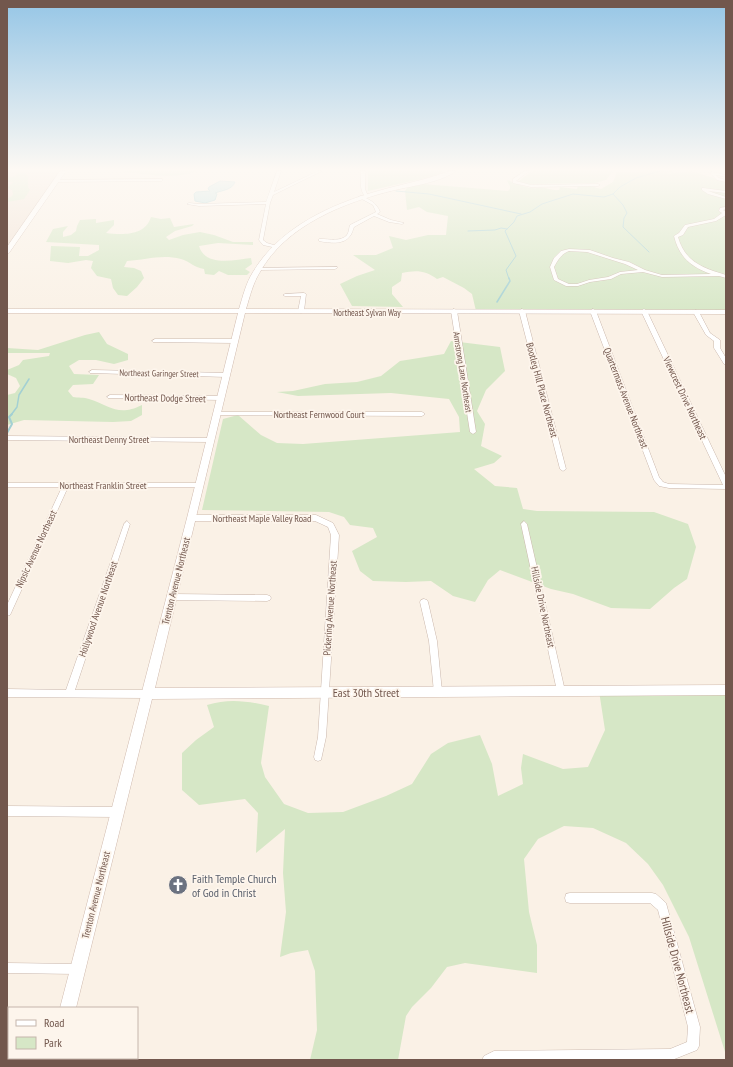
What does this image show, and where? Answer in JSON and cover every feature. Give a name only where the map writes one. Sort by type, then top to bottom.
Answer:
[{"type":"main road","points":[[7,252],[29,221]]},
{"type":"main road","name":"Trenton Avenue Northeast","points":[[68,1007],[249,287],[258,269],[275,247],[311,221]]},
{"type":"main road","name":"Northeast Sylvan Way","points":[[7,311],[726,312]]},
{"type":"main road","name":"East 30th Street","points":[[147,694],[726,690]]},
{"type":"street","points":[[265,221],[261,240],[265,244],[275,247]]},
{"type":"street","points":[[321,240],[343,240],[349,235],[352,224],[359,221]]},
{"type":"street","points":[[388,221],[402,223]]},
{"type":"street","points":[[711,221],[687,226],[681,234],[676,236],[676,242],[685,256],[702,270],[726,277]]},
{"type":"street","points":[[643,271],[620,273],[608,278],[589,281],[578,285],[568,285],[556,280],[552,267],[556,259],[563,252],[578,250],[627,263],[643,271],[662,276],[719,275]]},
{"type":"street","points":[[258,269],[335,268]]},
{"type":"street","points":[[285,295],[304,294],[301,311]]},
{"type":"street","name":"Bootleg Hill Place Northeast","points":[[522,311],[563,469]]},
{"type":"street","name":"Quartermass Avenue Northeast","points":[[593,311],[656,478],[661,484],[669,486],[726,485]]},
{"type":"street","name":"Viewcrest Drive Northeast","points":[[644,311],[726,485]]},
{"type":"street","name":"Armstrong Lane Northeast","points":[[454,312],[473,432]]},
{"type":"street","points":[[696,312],[708,334],[717,340],[717,348],[726,363]]},
{"type":"street","points":[[155,341],[235,341]]},
{"type":"street","name":"Northeast Garinger Street","points":[[92,372],[227,375]]},
{"type":"street","name":"Northeast Dodge Street","points":[[110,397],[221,398]]},
{"type":"street","name":"Northeast Fernwood Court","points":[[217,414],[422,414]]},
{"type":"street","name":"Northeast Denny Street","points":[[7,438],[210,440]]},
{"type":"street","name":"Northeast Franklin Street","points":[[7,485],[200,485]]},
{"type":"street","name":"Nipsic Avenue Northeast","points":[[7,613],[66,485]]},
{"type":"street","name":"Northeast Maple Valley Road","points":[[192,518],[316,518],[331,525]]},
{"type":"street","name":"Hollywood Avenue Northeast","points":[[69,694],[127,524]]},
{"type":"street","name":"Hillside Drive Northeast","points":[[524,524],[561,691]]},
{"type":"street","name":"Pickering Avenue Northeast","points":[[318,757],[322,737],[335,535],[331,525]]},
{"type":"street","points":[[172,597],[266,598]]},
{"type":"street","points":[[424,602],[433,641],[438,692]]},
{"type":"street","name":"East 30th Street","points":[[7,693],[147,694]]},
{"type":"street","points":[[7,811],[117,812]]},
{"type":"street","name":"Hillside Drive Northeast","points":[[488,1060],[494,1057],[670,1055],[693,1046],[694,1026],[662,907],[652,898],[570,898]]},
{"type":"street","points":[[7,968],[77,969]]},
{"type":"shaded area","points":[[7,221],[25,221],[7,246]]},
{"type":"green space","points":[[80,221],[96,221],[96,223],[114,221],[114,225],[106,233],[126,234],[139,231],[149,221],[171,221],[174,227],[194,224],[175,231],[166,237],[169,240],[183,235],[200,232],[233,242],[253,242],[253,245],[218,243],[199,246],[202,253],[214,260],[229,261],[251,258],[252,264],[245,269],[250,272],[247,275],[228,275],[219,271],[214,275],[205,274],[204,269],[184,260],[167,257],[127,261],[124,267],[134,268],[141,271],[144,278],[127,296],[118,295],[113,288],[111,279],[97,276],[91,268],[93,261],[86,260],[68,263],[50,261],[51,246],[80,247],[79,256],[88,256],[99,250],[99,245],[46,242],[53,229],[68,226],[63,232],[63,237],[71,235],[76,231]]},
{"type":"green space","points":[[447,221],[726,221],[726,311],[476,311],[472,294],[464,288],[443,277],[437,279],[424,272],[416,271],[402,273],[401,281],[392,287],[392,294],[403,307],[352,306],[340,284],[375,270],[353,255],[376,255],[393,248],[389,236],[406,240],[428,235],[446,235]]},
{"type":"green space","points":[[99,332],[107,344],[128,354],[128,360],[114,364],[96,360],[79,360],[69,366],[74,374],[99,375],[93,384],[73,385],[68,391],[73,397],[87,398],[120,410],[127,410],[142,405],[142,415],[131,421],[24,420],[7,425],[7,395],[15,393],[20,386],[16,378],[7,374],[7,370],[19,365],[23,360],[49,356],[50,353],[7,353],[7,348],[38,350]]},
{"type":"green space","points":[[451,341],[500,347],[505,371],[486,390],[477,411],[485,424],[481,446],[502,456],[494,463],[474,469],[495,486],[517,488],[523,509],[537,511],[654,512],[688,524],[696,547],[687,579],[650,609],[611,608],[573,594],[551,589],[500,570],[488,580],[475,602],[453,596],[431,581],[373,581],[360,571],[352,551],[377,537],[373,528],[350,525],[344,517],[329,512],[202,510],[223,419],[238,415],[261,435],[277,443],[303,444],[460,432],[459,417],[449,399],[391,393],[298,396],[277,392],[293,391],[325,384],[357,382],[381,376],[400,361],[444,354]]},
{"type":"green space","points":[[726,690],[726,1055],[689,937],[663,885],[648,864],[626,843],[593,828],[564,826],[538,839],[524,859],[529,912],[537,945],[537,973],[465,963],[447,967],[431,988],[412,1007],[406,1016],[398,1060],[310,1060],[317,1030],[315,971],[308,950],[291,953],[280,957],[286,912],[283,873],[285,829],[256,853],[258,813],[245,799],[199,805],[182,790],[182,753],[196,740],[214,727],[207,705],[238,701],[269,706],[261,763],[265,777],[284,804],[308,813],[343,812],[386,796],[412,784],[431,754],[448,743],[480,735],[492,764],[498,796],[523,784],[521,768],[523,754],[563,769],[588,767],[605,730],[599,691]]},
{"type":"waterway","points":[[507,229],[515,221]]},
{"type":"waterway","points":[[624,221],[623,227],[649,252]]},
{"type":"waterway","points":[[468,231],[495,230],[501,228],[507,229]]},
{"type":"waterway","points":[[507,229],[505,231],[516,256],[506,270],[509,279]]},
{"type":"waterway","points":[[497,302],[510,281],[509,278]]},
{"type":"waterway","points":[[11,415],[17,407],[19,395],[29,379]]},
{"type":"waterway","points":[[7,433],[12,424],[9,417],[11,415]]},
{"type":"place","name":"Faith Temple Church of God in Christ","points":[[178,885]]}]
